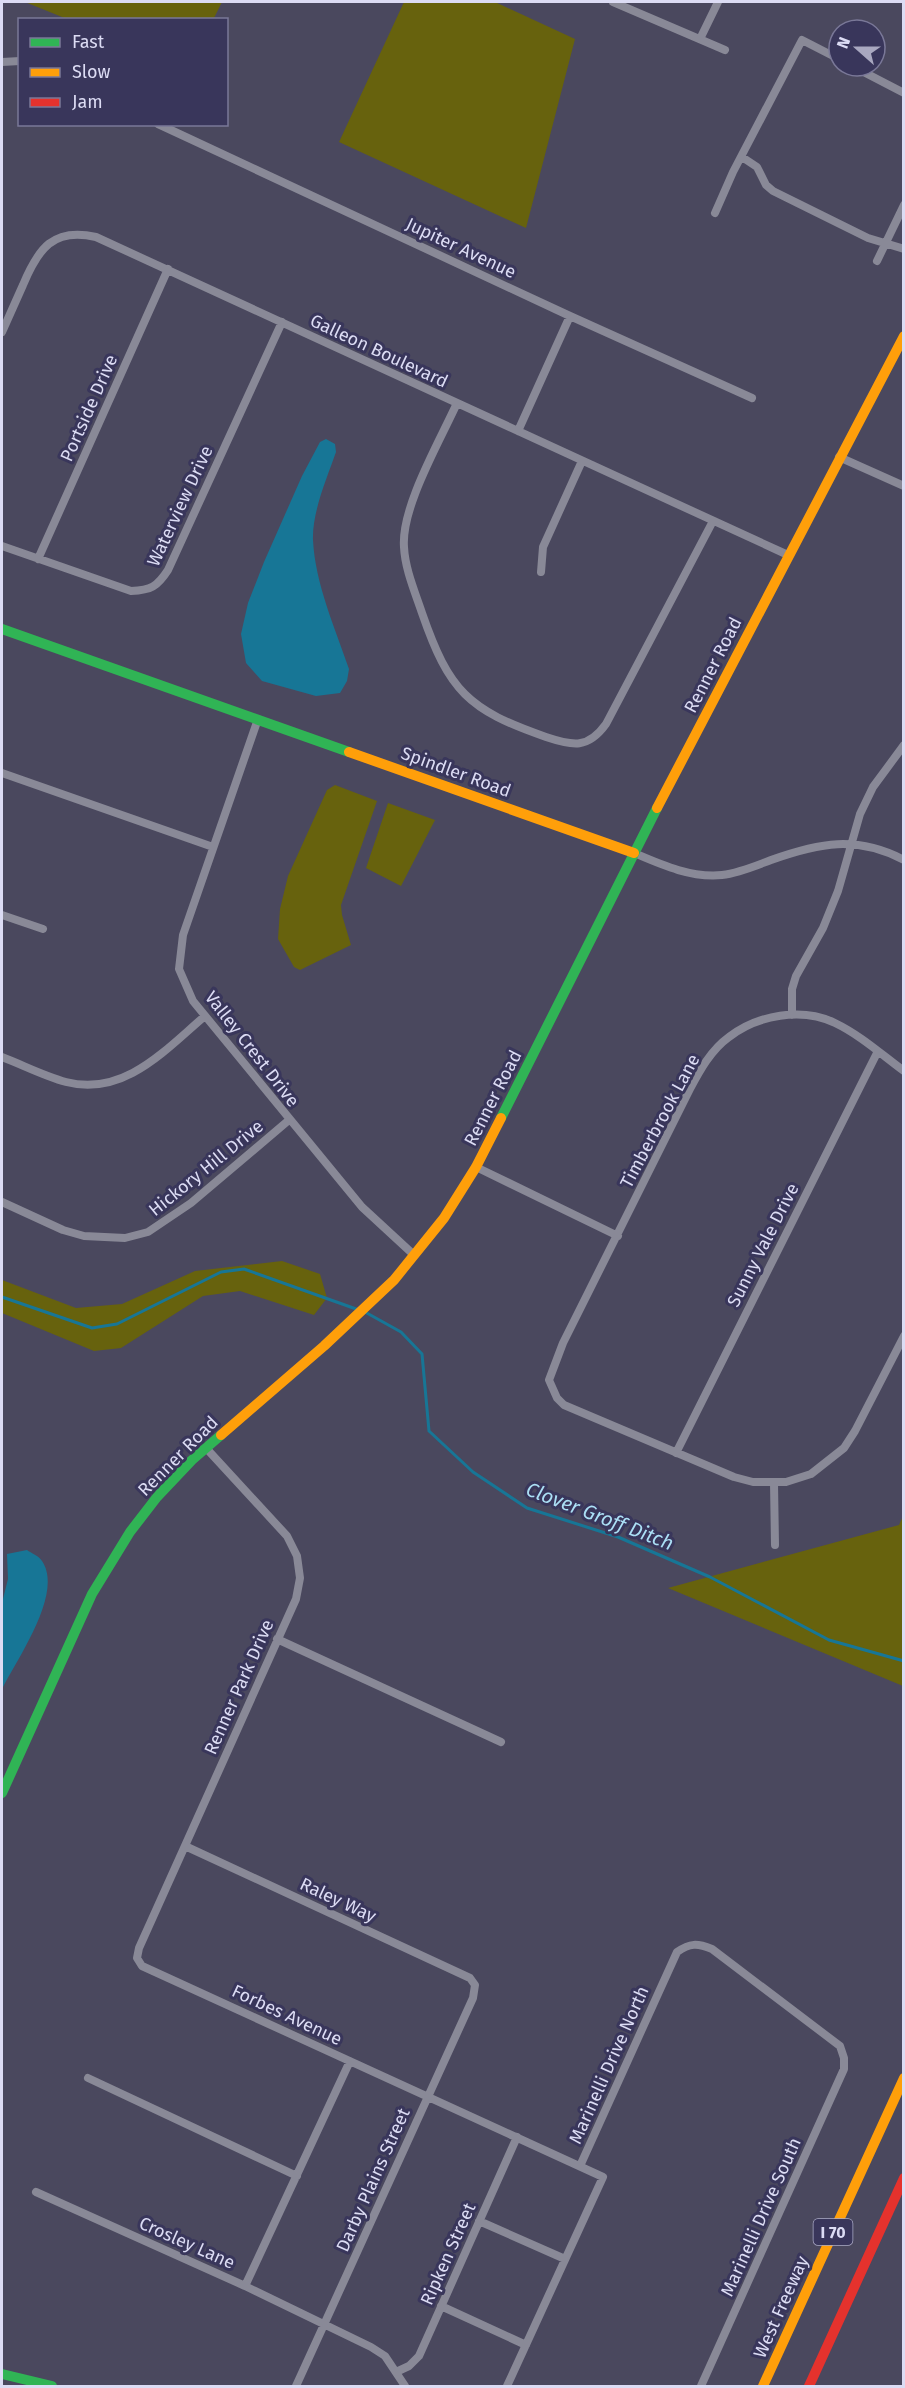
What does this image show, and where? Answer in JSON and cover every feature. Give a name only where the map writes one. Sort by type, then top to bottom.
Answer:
[{"type":"main road","name":"Renner Road","points":[[2,1793],[92,1594],[114,1556],[157,1497],[206,1448],[363,1311],[394,1280],[444,1218],[476,1167],[634,854],[903,336]]},
{"type":"main road","name":"Spindler Road","points":[[2,629],[634,854]]},
{"type":"main road","name":"West Freeway","points":[[763,2386],[903,2078]]},
{"type":"main road","name":"I 70","points":[[809,2386],[903,2178]]},
{"type":"main road","points":[[2,2374],[52,2386]]},
{"type":"street","points":[[614,2],[725,50]]},
{"type":"street","points":[[700,39],[718,2]]},
{"type":"street","points":[[715,213],[802,40],[827,53]]},
{"type":"street","points":[[2,62],[18,61]]},
{"type":"street","points":[[875,78],[903,93]]},
{"type":"street","name":"Jupiter Avenue","points":[[162,126],[752,398]]},
{"type":"street","points":[[742,157],[757,166],[766,185],[772,191],[868,238],[903,249]]},
{"type":"street","points":[[877,261],[903,205]]},
{"type":"street","name":"Galleon Boulevard","points":[[2,332],[34,260],[44,248],[55,239],[82,234],[96,237],[788,555]]},
{"type":"street","name":"Portside Drive","points":[[38,559],[168,269]]},
{"type":"street","points":[[518,431],[570,316]]},
{"type":"street","name":"Waterview Drive","points":[[2,546],[131,591],[146,590],[159,583],[168,570],[282,322]]},
{"type":"street","points":[[457,403],[408,510],[404,548],[412,586],[435,652],[448,675],[465,695],[485,711],[508,724],[574,745],[585,743],[597,736],[606,724],[712,521]]},
{"type":"street","points":[[839,457],[903,486]]},
{"type":"street","points":[[541,572],[543,547],[582,461]]},
{"type":"street","name":"Valley Crest Drive","points":[[258,720],[183,935],[179,969],[193,1001],[289,1120],[362,1207],[414,1255]]},
{"type":"street","points":[[792,1015],[792,988],[796,976],[832,906],[866,801],[903,746]]},
{"type":"street","points":[[2,773],[213,847]]},
{"type":"street","name":"Spindler Road","points":[[634,854],[675,870],[721,875],[737,873],[816,845],[852,844],[884,851],[903,860]]},
{"type":"street","points":[[2,915],[43,929]]},
{"type":"street","name":"Timberbrook Lane","points":[[676,1454],[564,1405],[552,1389],[549,1380],[563,1343],[696,1078],[716,1049],[729,1036],[768,1018],[792,1015],[813,1016],[834,1022],[866,1041],[903,1071]]},
{"type":"street","points":[[2,1057],[68,1082],[87,1084],[120,1080],[147,1065],[205,1016]]},
{"type":"street","name":"Sunny Vale Drive","points":[[676,1454],[878,1051]]},
{"type":"street","name":"Hickory Hill Drive","points":[[2,1202],[63,1230],[84,1236],[125,1238],[148,1232],[191,1203],[289,1120]]},
{"type":"street","points":[[476,1167],[618,1236]]},
{"type":"street","points":[[676,1454],[734,1477],[774,1484],[811,1474],[844,1449],[903,1336]]},
{"type":"street","name":"Renner Park Drive","points":[[137,1958],[139,1948],[299,1589],[297,1556],[287,1536],[206,1448]]},
{"type":"street","points":[[774,1484],[775,1545]]},
{"type":"street","points":[[277,1639],[501,1742]]},
{"type":"street","name":"Raley Way","points":[[185,1846],[470,1978],[475,1985]]},
{"type":"street","name":"Marinelli Drive South","points":[[688,1944],[699,1944],[712,1949],[840,2046],[844,2058],[844,2069],[701,2386]]},
{"type":"street","name":"Marinelli Drive North","points":[[507,2386],[603,2177],[580,2166],[676,1952],[688,1944]]},
{"type":"street","name":"Forbes Avenue","points":[[137,1958],[142,1966],[580,2166]]},
{"type":"street","name":"Darby Plains Street","points":[[296,2386],[473,1998],[475,1985]]},
{"type":"street","points":[[245,2286],[350,2061]]},
{"type":"street","points":[[88,2078],[297,2176]]},
{"type":"street","name":"Ripken Street","points":[[396,2372],[409,2366],[419,2356],[517,2137]]},
{"type":"street","name":"Crosley Lane","points":[[36,2192],[245,2286],[385,2356],[405,2386]]},
{"type":"street","points":[[479,2221],[565,2259]]},
{"type":"street","points":[[441,2306],[526,2345]]},
{"type":"shaded area","points":[[25,2],[222,2],[214,18],[65,18]]},
{"type":"shaded area","points":[[404,2],[495,2],[575,39],[526,228],[339,142]]},
{"type":"shaded area","points":[[335,785],[377,801],[341,905],[351,945],[300,970],[294,967],[278,939],[280,909],[288,876],[327,790]]},
{"type":"shaded area","points":[[388,803],[435,820],[401,886],[366,868]]},
{"type":"shaded area","points":[[282,1261],[320,1274],[327,1298],[314,1315],[240,1291],[203,1296],[121,1348],[94,1351],[2,1313],[2,1280],[76,1308],[122,1304],[195,1271]]},
{"type":"shaded area","points":[[903,1516],[903,1686],[668,1588],[899,1525]]},
{"type":"water","points":[[326,439],[335,444],[336,452],[321,495],[313,529],[313,540],[326,605],[349,669],[347,681],[340,693],[316,696],[262,681],[246,663],[241,634],[248,603],[264,562],[302,476],[320,442]]},
{"type":"water","points":[[27,1550],[42,1561],[47,1574],[47,1590],[36,1626],[2,1689],[2,1603],[8,1579],[7,1554]]},
{"type":"waterway","name":"Clover Groff Ditch","points":[[2,1297],[92,1328],[117,1324],[221,1272],[244,1269],[359,1310]]},
{"type":"waterway","name":"Clover Groff Ditch","points":[[365,1312],[401,1332],[422,1354],[429,1431],[473,1472],[527,1508],[618,1537],[710,1577],[829,1640],[904,1661]]},
{"type":"traffic: fast","points":[[2,629],[349,752]]},
{"type":"traffic: fast","points":[[501,1118],[657,808]]},
{"type":"traffic: fast","points":[[2,1793],[92,1594],[130,1532],[157,1497],[192,1460],[221,1435]]},
{"type":"traffic: fast","points":[[2,2374],[52,2386]]},
{"type":"traffic: slow","points":[[657,808],[904,336]]},
{"type":"traffic: slow","points":[[349,752],[634,853]]},
{"type":"traffic: slow","points":[[221,1435],[324,1346],[394,1280],[444,1218],[476,1167],[501,1118]]},
{"type":"traffic: slow","points":[[763,2386],[904,2078]]},
{"type":"traffic: jam","points":[[809,2386],[904,2178]]}]
